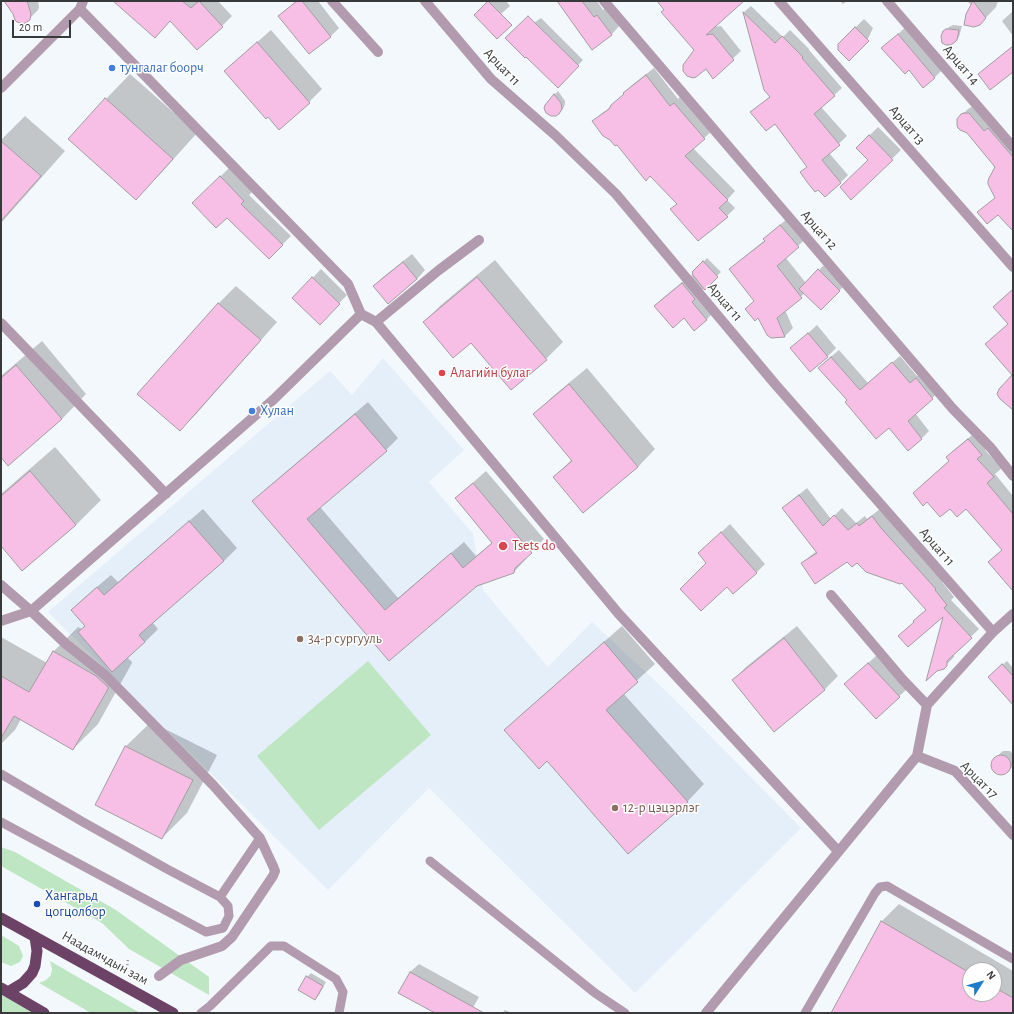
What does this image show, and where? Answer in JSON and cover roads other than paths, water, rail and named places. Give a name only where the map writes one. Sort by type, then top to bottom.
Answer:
[{"type":"highway","name":"Наадамчдын зам","points":[[1,918],[173,1013]]},
{"type":"highway","points":[[4,990],[22,983],[32,973],[35,966],[35,937]]},
{"type":"highway","points":[[4,990],[44,1013]]},
{"type":"street","points":[[332,1],[378,52]]},
{"type":"street","name":"Арцат 11","points":[[425,1],[491,79],[555,135],[616,194],[775,384],[993,632]]},
{"type":"street","name":"Арцат 12","points":[[604,1],[948,403],[991,448],[1013,476]]},
{"type":"street","name":"Арцат 13","points":[[779,1],[1013,267]]},
{"type":"street","name":"Арцат 14","points":[[887,1],[1013,148]]},
{"type":"street","points":[[1,88],[81,5],[348,284],[362,314],[376,322],[618,613],[838,851]]},
{"type":"street","points":[[376,322],[439,270],[479,240]]},
{"type":"street","points":[[1,621],[31,611],[272,400],[362,314]]},
{"type":"street","points":[[1,323],[166,494]]},
{"type":"street","points":[[1,585],[66,644],[105,674],[213,785],[260,838],[275,871],[232,937],[222,946],[181,960],[159,976]]},
{"type":"street","points":[[831,595],[903,680],[927,705]]},
{"type":"street","points":[[706,1013],[917,756],[927,705],[993,632],[1013,614]]},
{"type":"street","name":"Арцат 17","points":[[917,756],[955,771],[1013,835]]},
{"type":"lane","points":[[1,774],[167,870],[220,897],[228,906],[229,916],[223,928],[206,932],[1,822]]},
{"type":"lane","points":[[220,897],[260,838]]},
{"type":"lane","points":[[430,861],[595,993],[625,1013]]},
{"type":"lane","points":[[805,1013],[875,893],[880,887],[887,886],[1013,959]]},
{"type":"lane","points":[[201,1013],[271,946],[284,946],[336,979],[343,992],[339,1013]]},
{"type":"place","name":"тунгалаг боорч","points":[[112,68]]},
{"type":"place","name":"Алагийн булаг","points":[[442,373]]},
{"type":"place","name":"Хулан","points":[[252,411]]},
{"type":"place","name":"Tsets do","points":[[503,546]]},
{"type":"place","name":"34-р сургууль","points":[[300,639]]},
{"type":"place","name":"12-р цэцэрлэг","points":[[615,808]]},
{"type":"place","name":"Хангарьд цогцолбор","points":[[37,904]]}]
